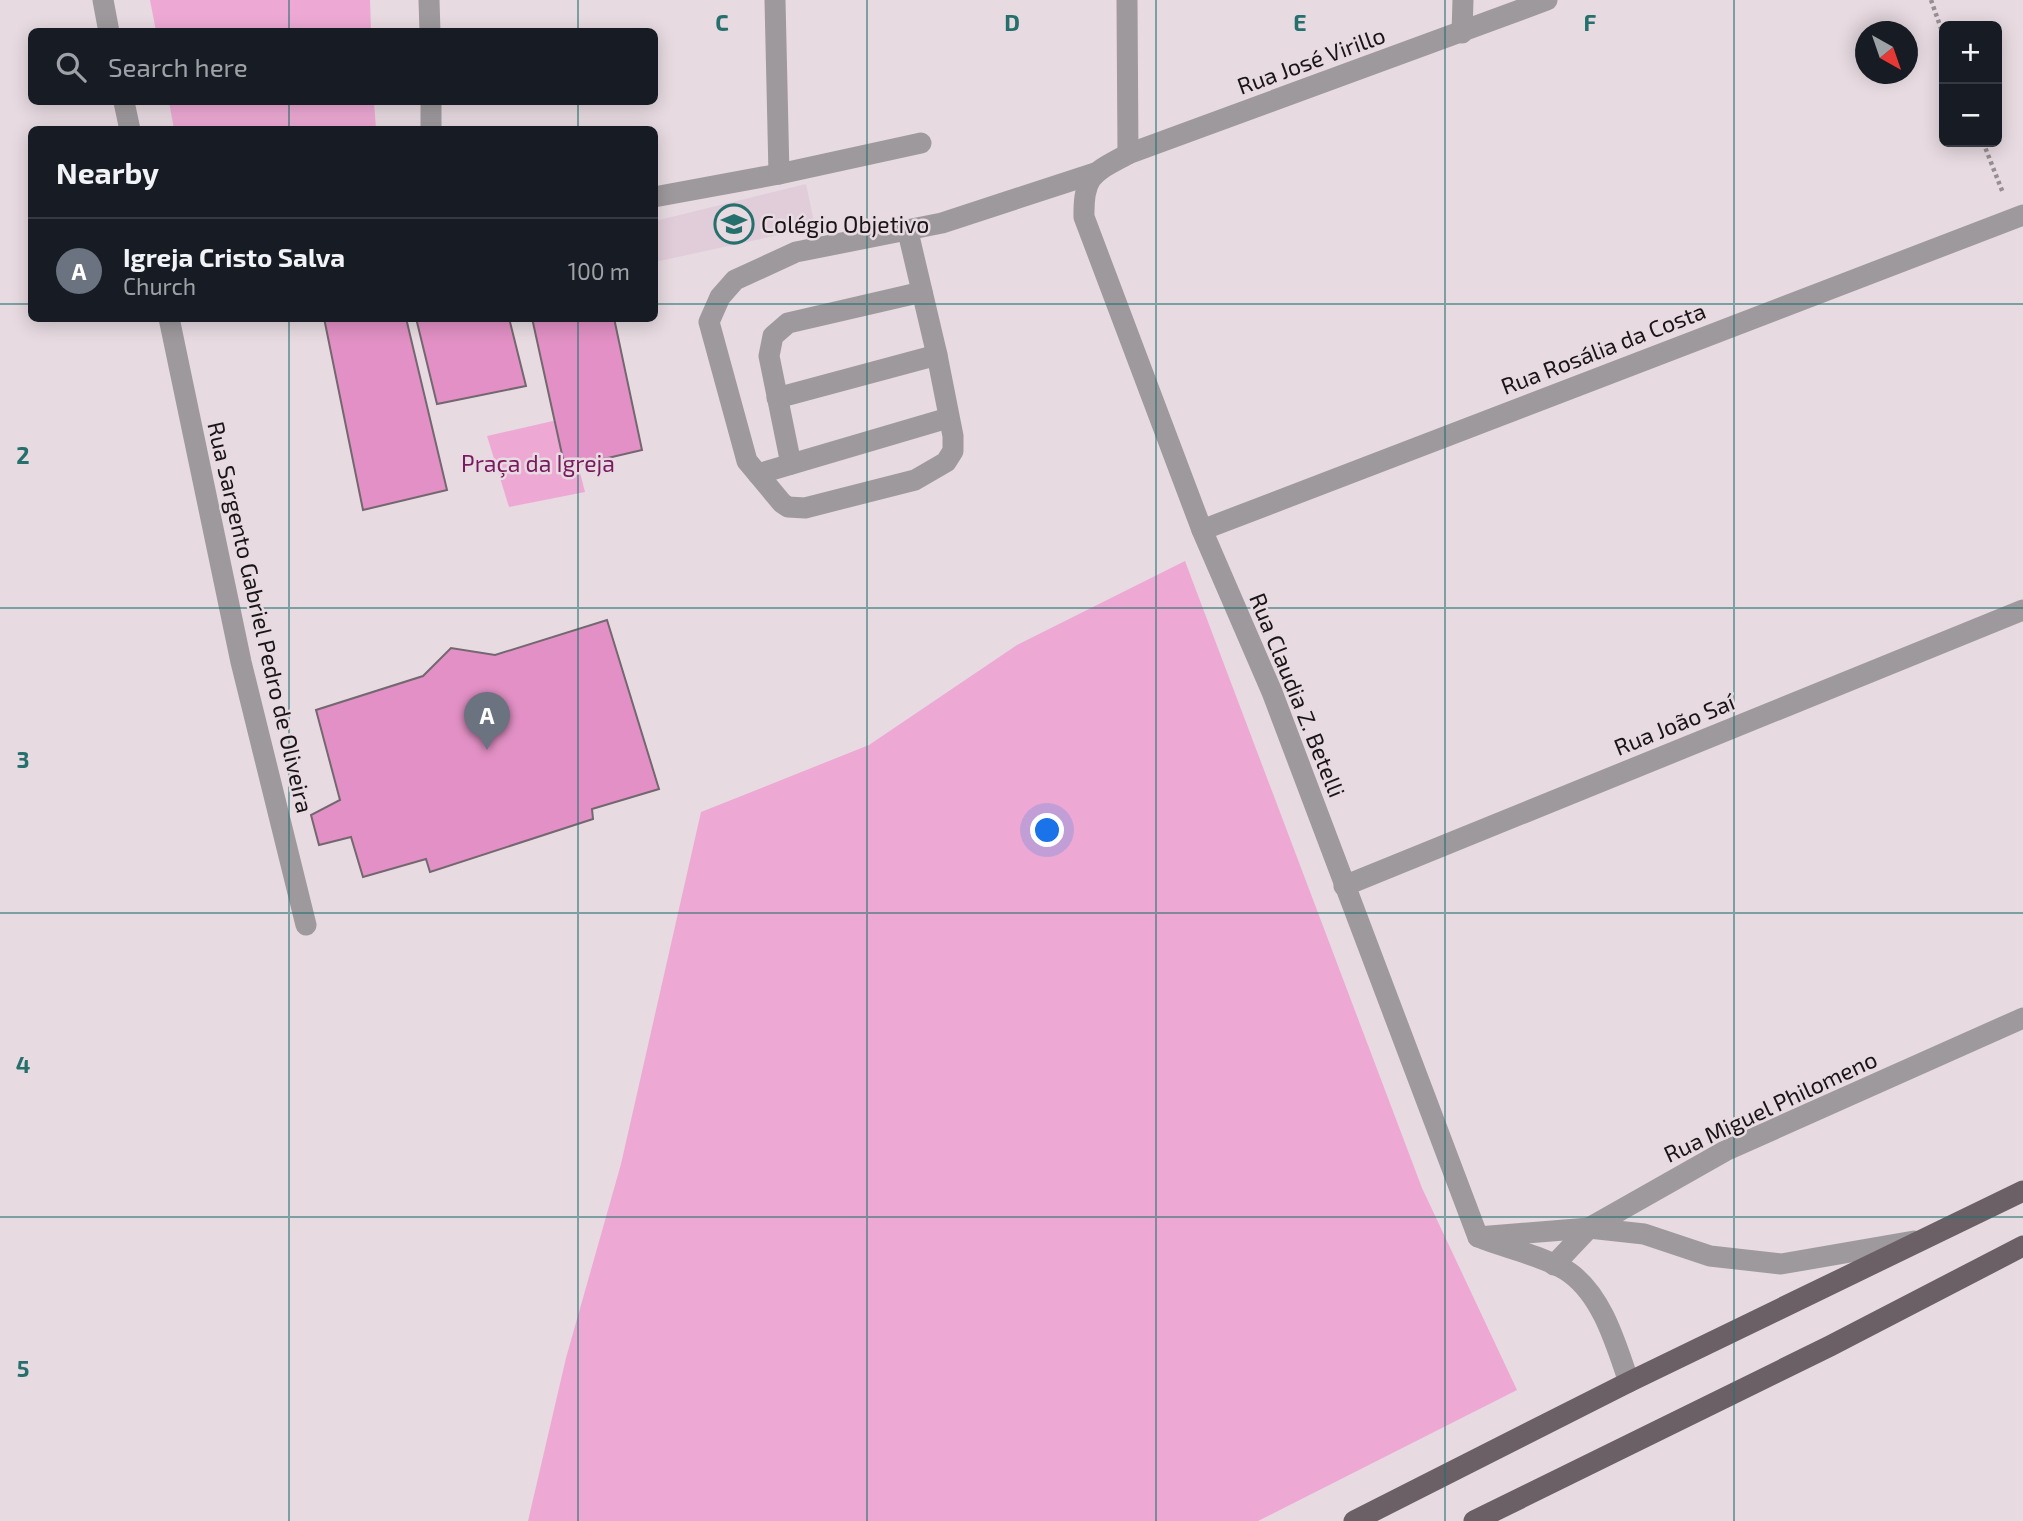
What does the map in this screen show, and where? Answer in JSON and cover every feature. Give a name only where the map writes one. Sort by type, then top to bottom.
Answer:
[{"type":"main road","points":[[1354,1521],[1629,1382],[2023,1191]]},
{"type":"main road","points":[[1474,1521],[1830,1346],[2023,1245]]},
{"type":"street","points":[[103,0],[108,28]]},
{"type":"street","points":[[429,0],[430,28]]},
{"type":"street","points":[[775,0],[779,174]]},
{"type":"street","points":[[1127,0],[1128,154]]},
{"type":"street","points":[[1462,33],[1463,0]]},
{"type":"street","name":"Rua José Virillo","points":[[948,418],[953,436],[953,451],[946,462],[915,480],[805,508],[796,509],[782,503],[747,461],[709,322],[720,297],[735,280],[796,252],[908,232],[1095,173],[1128,154],[1546,0]]},
{"type":"street","points":[[125,105],[129,126]]},
{"type":"street","points":[[431,105],[431,126]]},
{"type":"street","points":[[658,196],[779,174],[921,143]]},
{"type":"street","name":"Rua Claudia Z. Betelli","points":[[1095,173],[1083,192],[1084,216],[1202,530],[1272,692],[1478,1237]]},
{"type":"street","name":"Rua Rosália da Costa","points":[[1202,530],[2023,215]]},
{"type":"street","points":[[758,474],[948,418],[937,355],[908,232]]},
{"type":"street","points":[[791,464],[769,356],[773,336],[788,323],[922,292]]},
{"type":"street","name":"Rua Sargento Gabriel Pedro de Oliveira","points":[[170,322],[241,662],[306,926]]},
{"type":"street","points":[[777,398],[937,355]]},
{"type":"street","name":"Rua João Saí","points":[[1344,886],[2023,610]]},
{"type":"street","name":"Rua Miguel Philomeno","points":[[1554,1265],[1588,1228],[1725,1151],[2023,1018]]},
{"type":"street","points":[[1478,1237],[1588,1228],[1644,1234],[1710,1256],[1781,1264],[1923,1239]]},
{"type":"street","points":[[1478,1237],[1569,1272],[1590,1291],[1616,1343],[1629,1382]]},
{"type":"path","points":[[1931,0],[1939,23]]},
{"type":"shaded area","name":"Colégio Objetivo","points":[[806,184],[815,227],[658,261],[658,220]]},
{"type":"green space","points":[[150,0],[370,0],[371,28],[155,28]]},
{"type":"green space","points":[[170,105],[374,105],[376,126],[173,126]]},
{"type":"green space","name":"Praça da Igreja","points":[[566,418],[585,492],[509,507],[487,436]]},
{"type":"green space","points":[[1185,561],[1422,1188],[1517,1390],[1258,1521],[528,1521],[566,1358],[621,1164],[701,812],[869,745],[1017,645]]},
{"type":"building","points":[[325,322],[407,322],[447,490],[363,510]]},
{"type":"building","points":[[417,322],[510,322],[526,386],[437,404]]},
{"type":"building","points":[[533,322],[615,322],[642,450],[565,468]]},
{"type":"building","points":[[607,620],[659,789],[592,809],[593,819],[430,872],[426,859],[363,877],[351,837],[319,845],[311,815],[340,800],[316,710],[423,676],[451,648],[495,655]]},
{"type":"place","name":"Colégio Objetivo","points":[[734,224]]},
{"type":"place","name":"Igreja Cristo Salva","points":[[487,750]]}]
